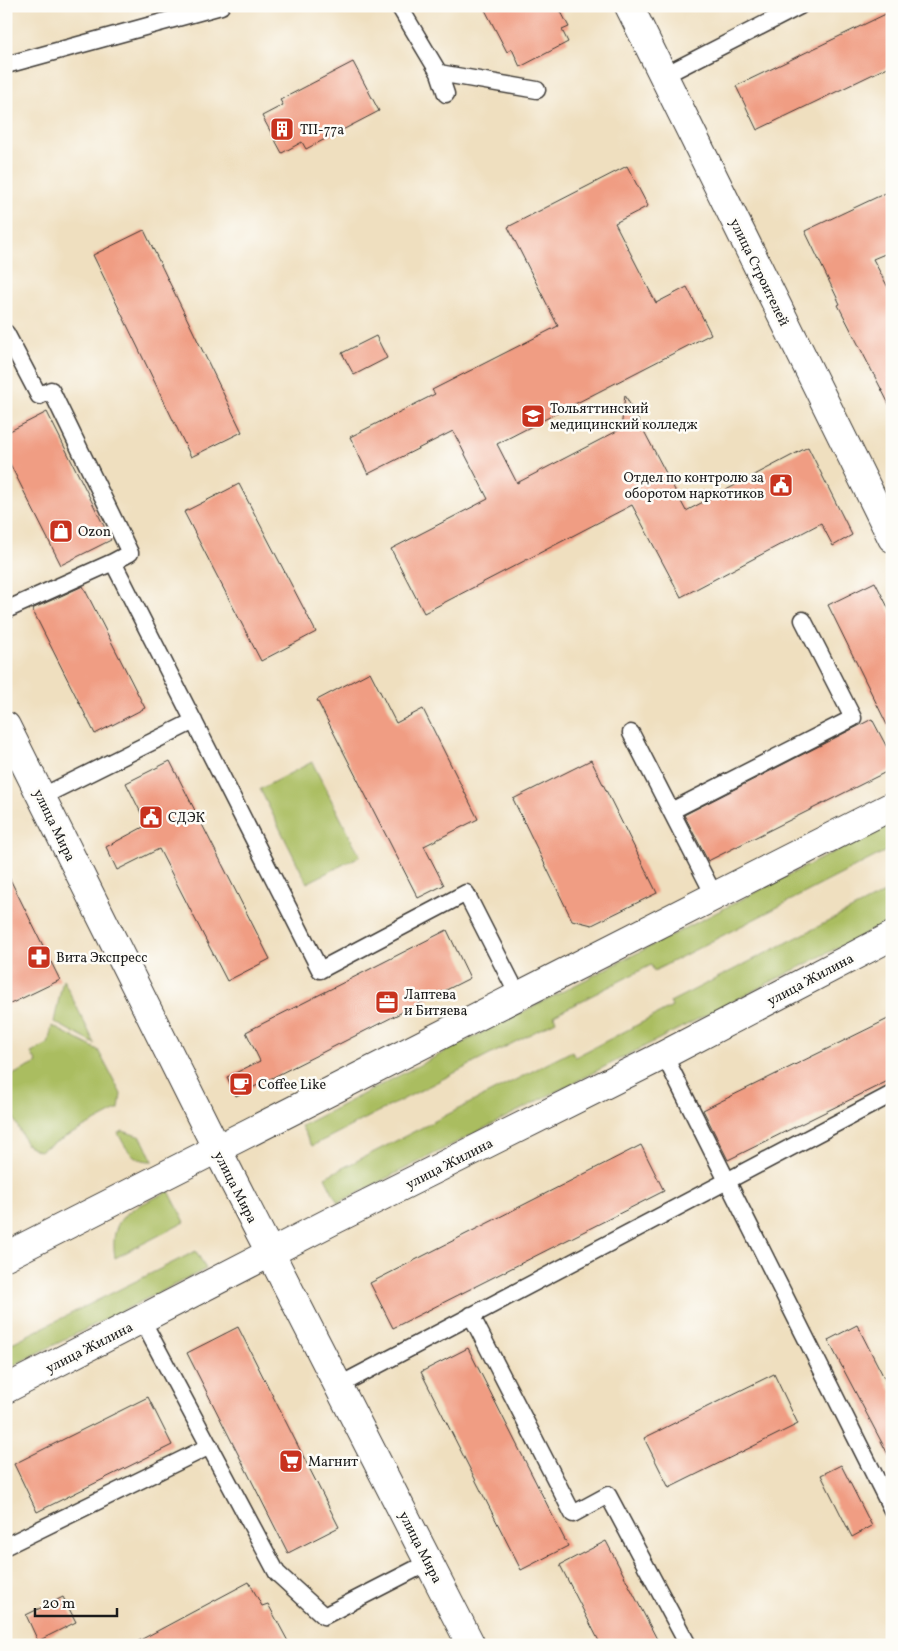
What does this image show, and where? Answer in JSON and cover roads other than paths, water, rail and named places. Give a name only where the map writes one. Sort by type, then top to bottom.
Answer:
[{"type":"main road","name":"улица Строителей","points":[[629,6],[892,538]]},
{"type":"main road","name":"улица Мира","points":[[6,726],[270,1254],[471,1645]]},
{"type":"main road","points":[[6,1256],[892,806]]},
{"type":"main road","name":"улица Жилина","points":[[6,1389],[332,1221],[664,1055],[892,936]]},
{"type":"lane","points":[[6,65],[221,6]]},
{"type":"lane","points":[[399,6],[439,73],[446,94]]},
{"type":"lane","points":[[663,76],[793,8]]},
{"type":"lane","points":[[439,73],[537,90]]},
{"type":"lane","points":[[6,333],[39,396],[51,390],[130,553],[6,610]]},
{"type":"lane","points":[[113,562],[320,970],[466,893],[518,995]]},
{"type":"lane","points":[[670,811],[853,718],[803,620]]},
{"type":"lane","points":[[41,797],[194,721]]},
{"type":"lane","points":[[631,733],[715,897]]},
{"type":"lane","points":[[664,1055],[892,1510]]},
{"type":"lane","points":[[338,1386],[892,1094]]},
{"type":"lane","points":[[471,1315],[573,1514],[608,1495],[688,1645]]},
{"type":"lane","points":[[142,1320],[277,1574],[324,1616],[429,1562]]},
{"type":"lane","points":[[6,1546],[210,1446]]},
{"type":"place","name":"ТП-77а","points":[[282,129]]},
{"type":"place","name":"Тольяттинский медицинский колледж","points":[[533,416]]},
{"type":"place","name":"Отдел по контролю за оборотом наркотиков","points":[[781,485]]},
{"type":"place","name":"Ozon","points":[[61,531]]},
{"type":"place","name":"СДЭК","points":[[151,817]]},
{"type":"place","name":"Вита Экспресс","points":[[39,957]]},
{"type":"place","name":"Лаптева и Битяева","points":[[387,1002]]},
{"type":"place","name":"Coffee Like","points":[[241,1084]]},
{"type":"place","name":"Магнит","points":[[291,1461]]}]
